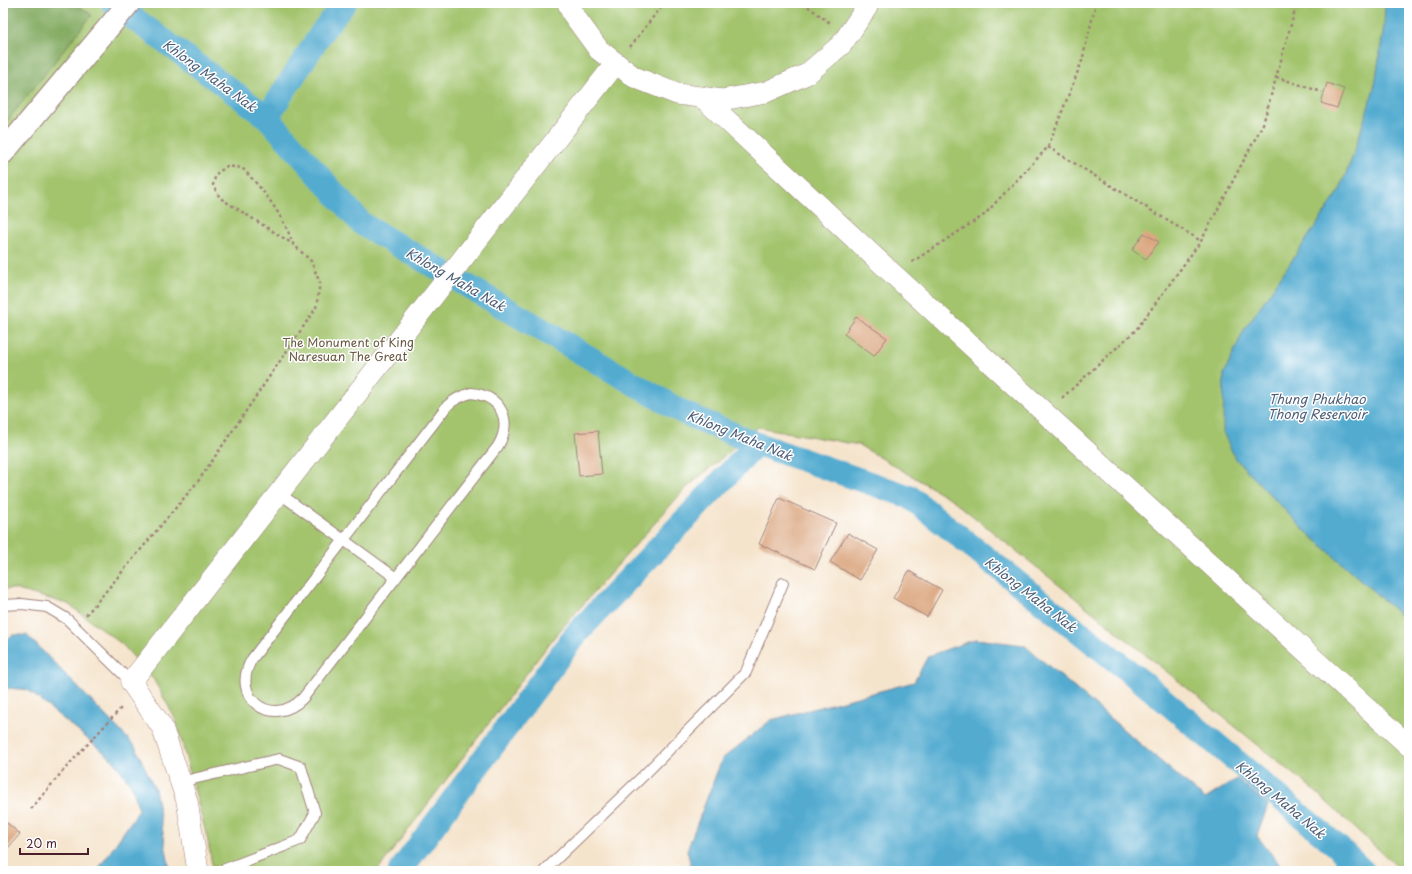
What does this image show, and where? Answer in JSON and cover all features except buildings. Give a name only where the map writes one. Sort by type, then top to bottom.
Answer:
[{"type":"street","points":[[3,153],[129,3]]},
{"type":"street","points":[[568,3],[572,14],[599,50],[634,77],[676,94],[722,100],[766,92],[807,74],[842,44],[868,3]]},
{"type":"street","points":[[198,871],[187,802],[162,727],[131,682],[616,63]]},
{"type":"street","points":[[702,97],[894,275],[1409,746]]},
{"type":"lane","points":[[471,394],[480,394],[496,403],[503,415],[505,428],[503,437],[498,446],[396,578],[296,705],[288,710],[279,711],[261,707],[254,702],[248,694],[245,685],[247,667],[344,540],[447,406],[462,395],[471,394]]},
{"type":"lane","points":[[279,493],[396,578]]},
{"type":"lane","points":[[544,871],[643,776],[746,672],[783,583]]},
{"type":"lane","points":[[3,605],[22,604],[47,607],[67,619],[131,682]]},
{"type":"lane","points":[[180,782],[279,759],[301,767],[315,813],[300,840],[220,871]]},
{"type":"path","points":[[616,63],[664,3]]},
{"type":"path","points":[[803,3],[847,36]]},
{"type":"path","points":[[894,275],[984,215],[1048,147],[1082,61],[1096,3]]},
{"type":"path","points":[[1045,413],[1136,330],[1201,240],[1263,124],[1297,3]]},
{"type":"path","points":[[1276,77],[1322,92]]},
{"type":"path","points":[[1048,147],[1201,240]]},
{"type":"path","points":[[75,627],[199,480],[316,308],[320,283],[312,261],[293,244],[220,198],[213,185],[216,174],[227,166],[242,168],[256,183],[287,227],[293,244]]},
{"type":"path","points":[[31,809],[118,710]]},
{"type":"green space","name":"The Monument of King Naresuan The Great","points":[[3,3],[1409,3],[1409,871],[1402,871],[1309,786],[953,500],[859,445],[758,427],[684,490],[555,636],[377,871],[213,871],[208,841],[176,720],[154,680],[122,644],[68,604],[14,589],[3,589]]},
{"type":"green space","points":[[3,3],[74,3],[92,15],[3,126]]},
{"type":"water","name":"Thung Phukhao Thong Reservoir","points":[[1385,3],[1409,3],[1409,623],[1301,527],[1235,458],[1223,432],[1224,374],[1244,330],[1339,192],[1354,153],[1375,85],[1384,26]]},
{"type":"water","points":[[12,635],[27,635],[135,746],[155,789],[170,871],[97,871],[139,810],[132,786],[113,760],[28,690],[8,688],[3,693],[3,644]]},
{"type":"water","points":[[976,639],[1024,645],[1205,799],[1237,779],[1268,805],[1257,836],[1285,871],[692,871],[687,850],[722,759],[771,720],[914,682],[928,656]]},
{"type":"waterway","name":"Khlong Maha Nak","points":[[113,3],[267,117],[362,224],[684,413],[757,444],[910,497],[1146,685],[1337,846],[1363,871]]},
{"type":"waterway","points":[[267,117],[324,29],[345,3]]},
{"type":"waterway","points":[[400,871],[576,634],[757,444]]}]
